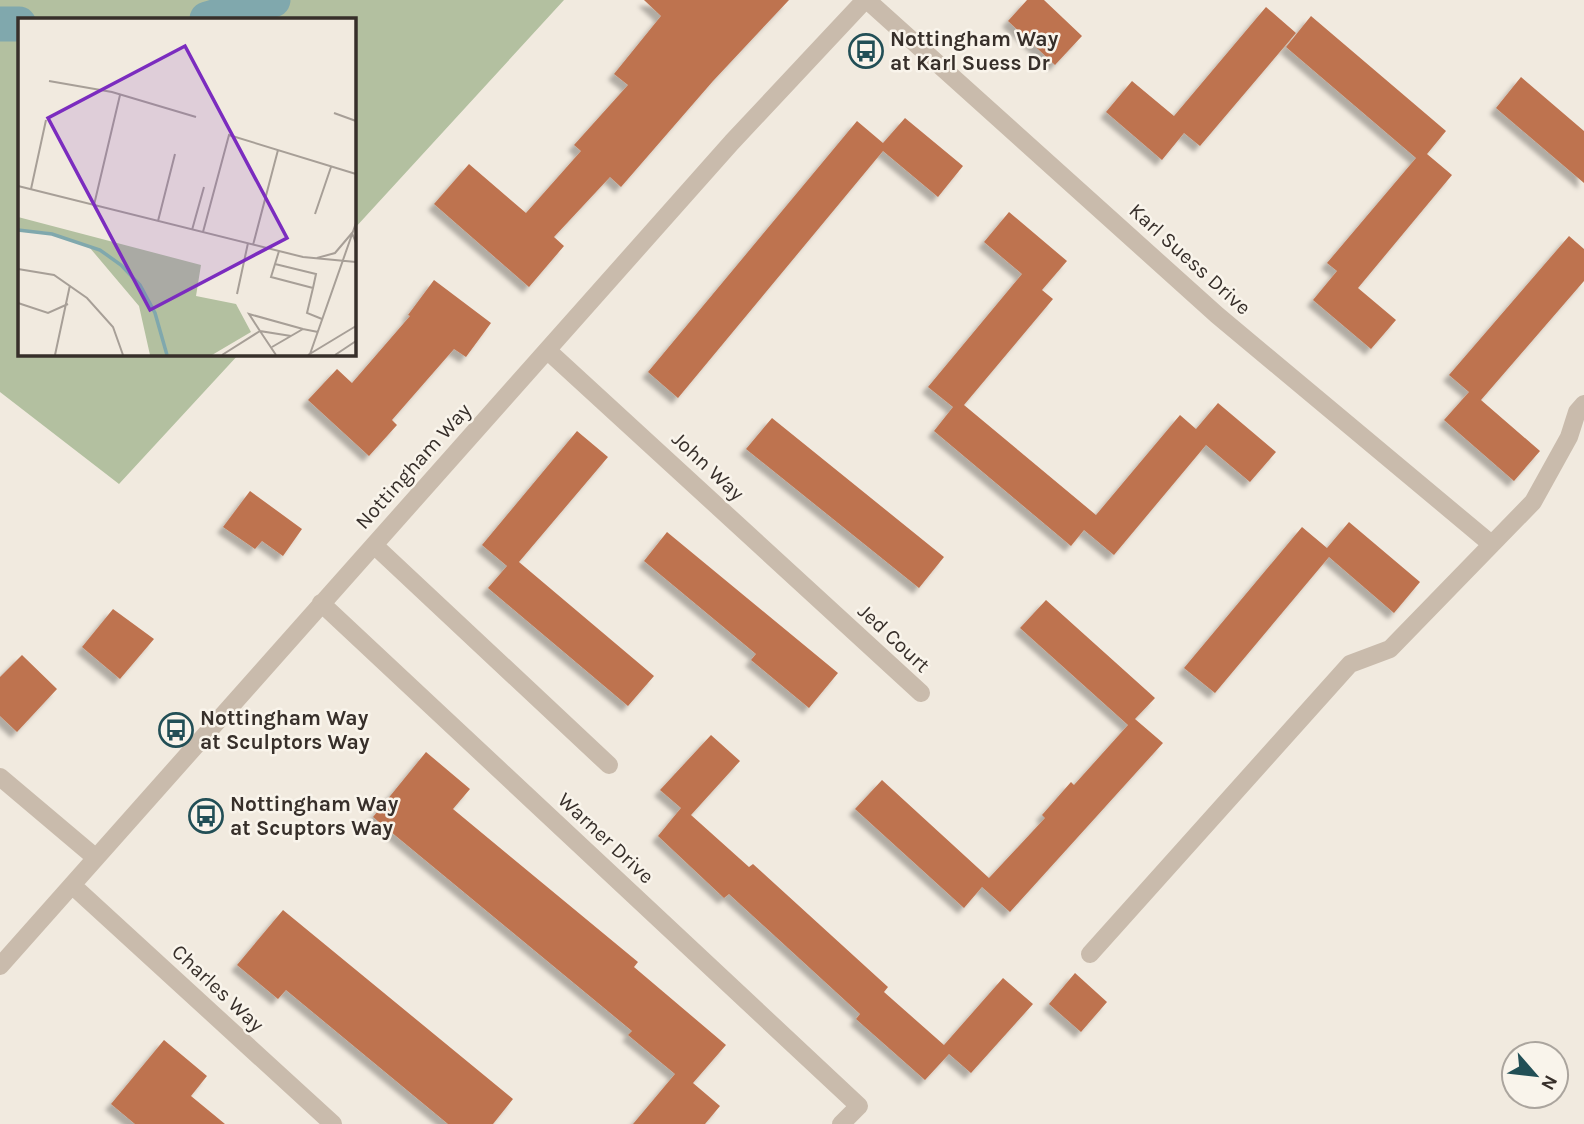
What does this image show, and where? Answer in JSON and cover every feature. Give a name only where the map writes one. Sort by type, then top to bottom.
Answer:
[{"type":"street","name":"Nottingham Way","points":[[0,966],[732,142],[866,0]]},
{"type":"street","name":"Karl Suess Drive","points":[[866,0],[1217,315],[1490,543]]},
{"type":"street","name":"John Way","points":[[547,350],[837,616]]},
{"type":"street","points":[[1090,954],[1350,664],[1390,649],[1490,543],[1533,502],[1584,404]]},
{"type":"street","points":[[374,545],[609,765]]},
{"type":"street","name":"Warner Drive","points":[[321,603],[859,1106],[841,1124]]},
{"type":"street","name":"Jed Court","points":[[837,616],[921,693]]},
{"type":"street","points":[[0,777],[96,858]]},
{"type":"street","name":"Charles Way","points":[[72,885],[333,1124]]},
{"type":"green space","points":[[0,0],[564,0],[355,228],[355,18],[18,18],[18,355],[238,355],[119,484],[0,392]]},
{"type":"building","points":[[644,0],[789,0],[713,81],[621,187],[610,177],[554,237],[564,246],[529,287],[434,204],[469,164],[526,213],[581,151],[574,145],[628,85],[614,74],[661,16]]},
{"type":"building","points":[[1027,0],[1044,0],[1082,36],[1055,65],[1008,21]]},
{"type":"building","points":[[1266,7],[1296,33],[1200,146],[1184,133],[1162,160],[1106,112],[1132,81],[1174,116]]},
{"type":"building","points":[[1311,16],[1446,131],[1427,154],[1452,175],[1358,288],[1396,320],[1371,349],[1313,300],[1337,271],[1327,263],[1416,158],[1286,47]]},
{"type":"building","points":[[1521,77],[1584,131],[1584,183],[1496,108]]},
{"type":"building","points":[[905,118],[963,166],[938,197],[883,151],[678,398],[648,372],[857,121],[883,143]]},
{"type":"building","points":[[1009,212],[1067,261],[1042,290],[1053,299],[964,405],[1096,515],[1180,415],[1196,429],[1218,403],[1276,452],[1250,482],[1206,445],[1114,555],[1084,530],[1071,546],[934,431],[953,407],[928,387],[1022,274],[984,242]]},
{"type":"building","points":[[1569,236],[1584,249],[1584,281],[1481,400],[1540,451],[1514,481],[1444,420],[1469,392],[1449,375]]},
{"type":"building","points":[[434,280],[491,323],[466,357],[454,349],[392,420],[397,425],[369,456],[308,400],[337,369],[352,383],[410,316],[408,315]]},
{"type":"building","points":[[772,418],[944,557],[919,588],[746,449]]},
{"type":"building","points":[[577,431],[608,457],[519,562],[654,676],[628,706],[488,588],[507,566],[482,545]]},
{"type":"building","points":[[250,491],[302,529],[283,556],[262,541],[255,549],[223,527]]},
{"type":"building","points":[[1349,522],[1420,582],[1394,613],[1329,557],[1215,693],[1184,668],[1302,527],[1327,548]]},
{"type":"building","points":[[667,532],[838,673],[809,708],[751,660],[756,654],[644,561]]},
{"type":"building","points":[[1046,600],[1155,698],[1135,719],[1163,743],[1010,912],[982,887],[964,908],[855,809],[882,780],[989,878],[1045,818],[1042,815],[1071,782],[1074,785],[1128,725],[1020,628]]},
{"type":"building","points":[[113,609],[154,639],[120,679],[82,647]]},
{"type":"building","points":[[22,655],[57,689],[17,732],[0,716],[0,677]]},
{"type":"building","points":[[711,735],[740,761],[691,815],[749,867],[753,864],[888,987],[884,992],[944,1045],[1003,978],[1033,1004],[971,1073],[949,1054],[925,1080],[856,1019],[860,1014],[729,894],[724,898],[658,836],[681,808],[660,790]]},
{"type":"building","points":[[426,752],[470,789],[453,809],[638,962],[634,967],[726,1045],[693,1083],[720,1106],[705,1124],[633,1124],[675,1074],[628,1035],[632,1031],[373,817]]},
{"type":"building","points":[[283,910],[513,1099],[493,1124],[448,1124],[286,990],[278,999],[237,965]]},
{"type":"building","points":[[1075,973],[1107,1002],[1081,1032],[1049,1004]]},
{"type":"building","points":[[164,1040],[207,1076],[191,1096],[225,1124],[135,1124],[111,1104]]},
{"type":"waterway","points":[[210,18],[273,0]]},
{"type":"waterway","points":[[0,24],[18,24]]},
{"type":"place","name":"Nottingham Way at Karl Suess Dr","points":[[866,51]]},
{"type":"place","name":"Nottingham Way at Sculptors Way","points":[[176,730]]},
{"type":"place","name":"Nottingham Way at Scuptors Way","points":[[206,816]]}]
